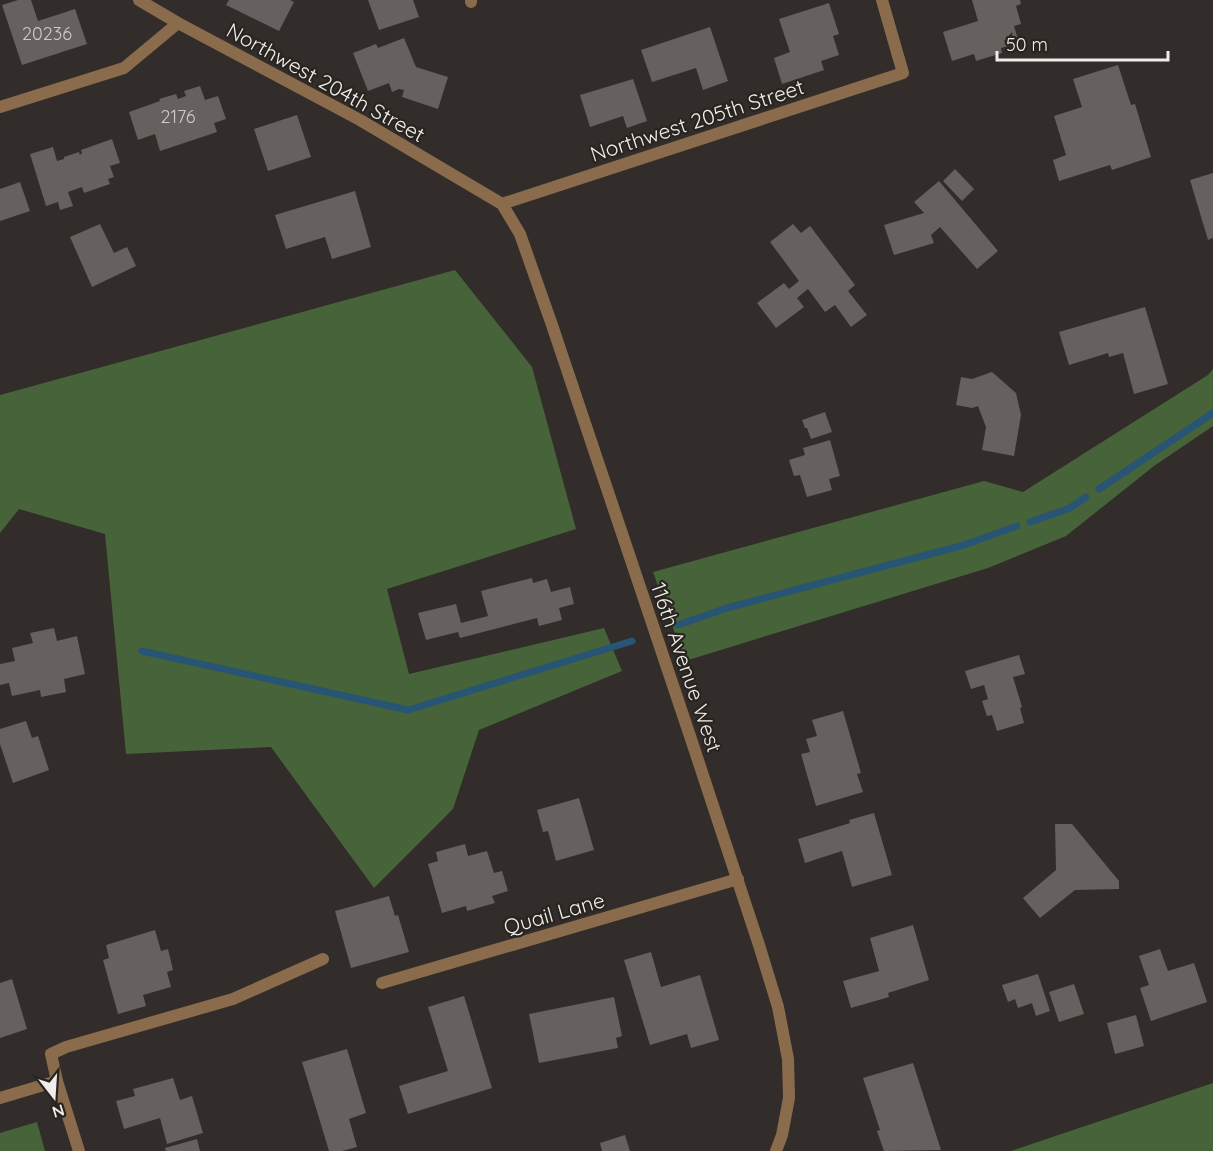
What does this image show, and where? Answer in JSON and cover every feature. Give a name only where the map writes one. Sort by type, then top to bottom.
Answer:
[{"type":"street","name":"Northwest 204th Street","points":[[139,0],[360,120],[502,204]]},
{"type":"street","name":"Northwest 205th Street","points":[[502,204],[903,74],[882,0]]},
{"type":"street","points":[[0,107],[124,68],[178,23]]},
{"type":"street","name":"116th Avenue West","points":[[502,204],[520,234],[552,325],[738,879],[778,1007],[788,1059],[789,1098],[782,1135],[776,1151]]},
{"type":"street","name":"Quail Lane","points":[[382,983],[738,879]]},
{"type":"street","points":[[80,1151],[57,1081],[51,1054],[66,1047],[233,999],[324,958]]},
{"type":"street","points":[[0,1098],[57,1081]]},
{"type":"green space","points":[[455,270],[532,367],[576,529],[387,589],[409,674],[604,628],[622,671],[479,730],[453,809],[374,888],[271,747],[126,754],[105,534],[19,509],[0,533],[0,395]]},
{"type":"green space","points":[[1213,369],[1213,426],[1154,466],[1066,536],[988,568],[685,661],[653,572],[984,481],[1023,492],[1208,375]]},
{"type":"green space","points":[[1213,1083],[1213,1151],[1011,1151]]},
{"type":"green space","points":[[37,1122],[45,1151],[0,1151],[0,1133]]},
{"type":"building","points":[[18,0],[31,0],[38,21],[75,9],[87,44],[22,65],[2,5]]},
{"type":"building","points":[[229,0],[290,0],[294,2],[279,31],[226,5]]},
{"type":"building","points":[[368,0],[413,0],[419,17],[379,30]]},
{"type":"building","points":[[972,0],[1020,0],[1021,4],[1016,6],[1021,24],[1014,26],[1019,43],[1001,48],[1002,53],[976,61],[974,54],[952,61],[943,32],[978,21]]},
{"type":"building","points":[[829,3],[839,34],[833,36],[839,55],[821,61],[824,70],[782,84],[774,58],[790,52],[779,19]]},
{"type":"building","points":[[710,27],[728,81],[703,90],[696,68],[652,82],[641,50]]},
{"type":"building","points":[[404,38],[416,67],[448,77],[438,109],[402,97],[404,90],[399,89],[392,92],[389,83],[368,91],[353,53],[376,44],[378,48]]},
{"type":"building","points":[[1118,65],[1131,105],[1135,104],[1151,157],[1112,170],[1110,165],[1059,181],[1053,160],[1066,155],[1054,116],[1082,107],[1073,79]]},
{"type":"building","points":[[633,79],[647,121],[627,128],[623,116],[590,127],[580,95]]},
{"type":"building","points":[[200,86],[205,100],[218,96],[226,119],[214,123],[217,132],[160,151],[155,134],[138,140],[129,112],[176,94],[178,99],[186,96],[184,91]]},
{"type":"building","points":[[297,115],[311,157],[268,171],[254,129]]},
{"type":"building","points":[[112,139],[120,163],[110,166],[114,177],[108,179],[110,184],[84,193],[82,187],[68,192],[73,206],[60,210],[58,202],[46,206],[30,154],[53,147],[57,161],[79,152],[80,155],[81,150]]},
{"type":"building","points":[[955,169],[974,189],[962,201],[943,181]]},
{"type":"building","points":[[1213,173],[1213,238],[1208,240],[1190,180]]},
{"type":"building","points":[[939,181],[998,251],[977,269],[940,227],[931,235],[934,243],[894,255],[884,225],[924,213],[914,202]]},
{"type":"building","points":[[20,182],[30,211],[0,221],[0,189]]},
{"type":"building","points":[[355,191],[371,247],[332,259],[325,237],[286,249],[275,215]]},
{"type":"building","points":[[100,224],[114,253],[127,247],[136,266],[92,287],[70,237]]},
{"type":"building","points":[[793,224],[801,233],[810,226],[855,285],[848,291],[867,315],[851,327],[835,305],[825,312],[808,289],[797,298],[804,307],[776,328],[757,303],[784,283],[789,289],[799,281],[770,242]]},
{"type":"building","points":[[1145,307],[1168,384],[1134,394],[1123,353],[1109,357],[1108,353],[1069,365],[1059,332]]},
{"type":"building","points":[[992,372],[1016,393],[1021,415],[1014,456],[982,450],[986,427],[978,406],[972,408],[956,405],[961,377],[972,379]]},
{"type":"building","points":[[825,412],[832,432],[811,439],[802,420]]},
{"type":"building","points":[[830,440],[840,476],[829,479],[832,490],[807,497],[800,475],[794,476],[789,460],[805,455],[803,448]]},
{"type":"building","points":[[532,578],[533,583],[547,579],[551,592],[570,587],[574,604],[559,608],[562,620],[539,626],[537,618],[460,638],[458,632],[426,640],[418,613],[456,604],[461,623],[488,616],[481,591]]},
{"type":"building","points":[[54,628],[57,641],[77,636],[85,674],[64,679],[66,692],[41,697],[40,690],[12,696],[9,683],[0,685],[0,664],[15,661],[12,648],[33,643],[30,633]]},
{"type":"building","points":[[1019,655],[1025,674],[1013,677],[1024,723],[997,731],[992,715],[987,716],[982,701],[988,699],[984,685],[971,689],[965,671]]},
{"type":"building","points":[[843,711],[861,773],[857,774],[863,792],[816,806],[801,754],[810,752],[806,739],[817,736],[812,720]]},
{"type":"building","points":[[26,721],[32,738],[38,736],[49,770],[13,783],[0,744],[0,729]]},
{"type":"building","points":[[579,798],[594,850],[556,861],[548,831],[543,832],[537,810]]},
{"type":"building","points":[[874,813],[892,875],[852,887],[842,851],[805,863],[798,839]]},
{"type":"building","points":[[1055,824],[1072,824],[1119,881],[1119,889],[1075,890],[1040,918],[1023,898],[1056,870]]},
{"type":"building","points":[[465,844],[468,856],[487,851],[494,873],[502,871],[508,891],[492,896],[495,903],[467,911],[466,906],[442,913],[428,864],[438,861],[436,852]]},
{"type":"building","points":[[389,896],[395,916],[398,915],[409,952],[351,968],[335,911]]},
{"type":"building","points":[[913,925],[929,980],[888,993],[889,997],[851,1008],[843,981],[879,971],[870,938]]},
{"type":"building","points":[[155,930],[161,951],[168,949],[173,970],[167,972],[171,987],[143,995],[146,1006],[118,1014],[103,960],[109,958],[106,945]]},
{"type":"building","points":[[1160,949],[1168,971],[1194,963],[1207,1002],[1151,1021],[1140,988],[1149,985],[1139,956]]},
{"type":"building","points":[[651,952],[661,987],[700,975],[719,1040],[691,1048],[687,1034],[650,1045],[624,960]]},
{"type":"building","points":[[1038,974],[1050,1011],[1036,1016],[1032,1003],[1018,1008],[1015,999],[1008,1002],[1002,985]]},
{"type":"building","points":[[12,979],[27,1029],[0,1038],[0,983]]},
{"type":"building","points":[[1074,984],[1084,1014],[1059,1022],[1049,992]]},
{"type":"building","points":[[464,996],[492,1088],[408,1114],[399,1086],[448,1071],[428,1007]]},
{"type":"building","points":[[614,997],[622,1036],[616,1038],[618,1048],[539,1063],[529,1014]]},
{"type":"building","points":[[1136,1015],[1144,1046],[1115,1054],[1107,1023]]},
{"type":"building","points":[[347,1049],[366,1113],[349,1119],[357,1147],[342,1151],[329,1151],[302,1062]]},
{"type":"building","points":[[913,1063],[941,1150],[884,1151],[877,1131],[880,1130],[863,1078]]},
{"type":"building","points":[[173,1078],[180,1100],[192,1096],[203,1133],[167,1144],[160,1118],[124,1129],[116,1101],[135,1096],[133,1089]]},
{"type":"building","points":[[625,1135],[630,1151],[602,1151],[600,1143]]},
{"type":"building","points":[[197,1139],[200,1151],[166,1151],[165,1148]]},
{"type":"waterway","points":[[1099,489],[1213,413]]},
{"type":"waterway","points":[[1030,522],[1070,508],[1086,497]]},
{"type":"waterway","points":[[678,625],[727,608],[964,545],[1017,526]]},
{"type":"waterway","points":[[142,651],[408,710],[632,641]]}]
